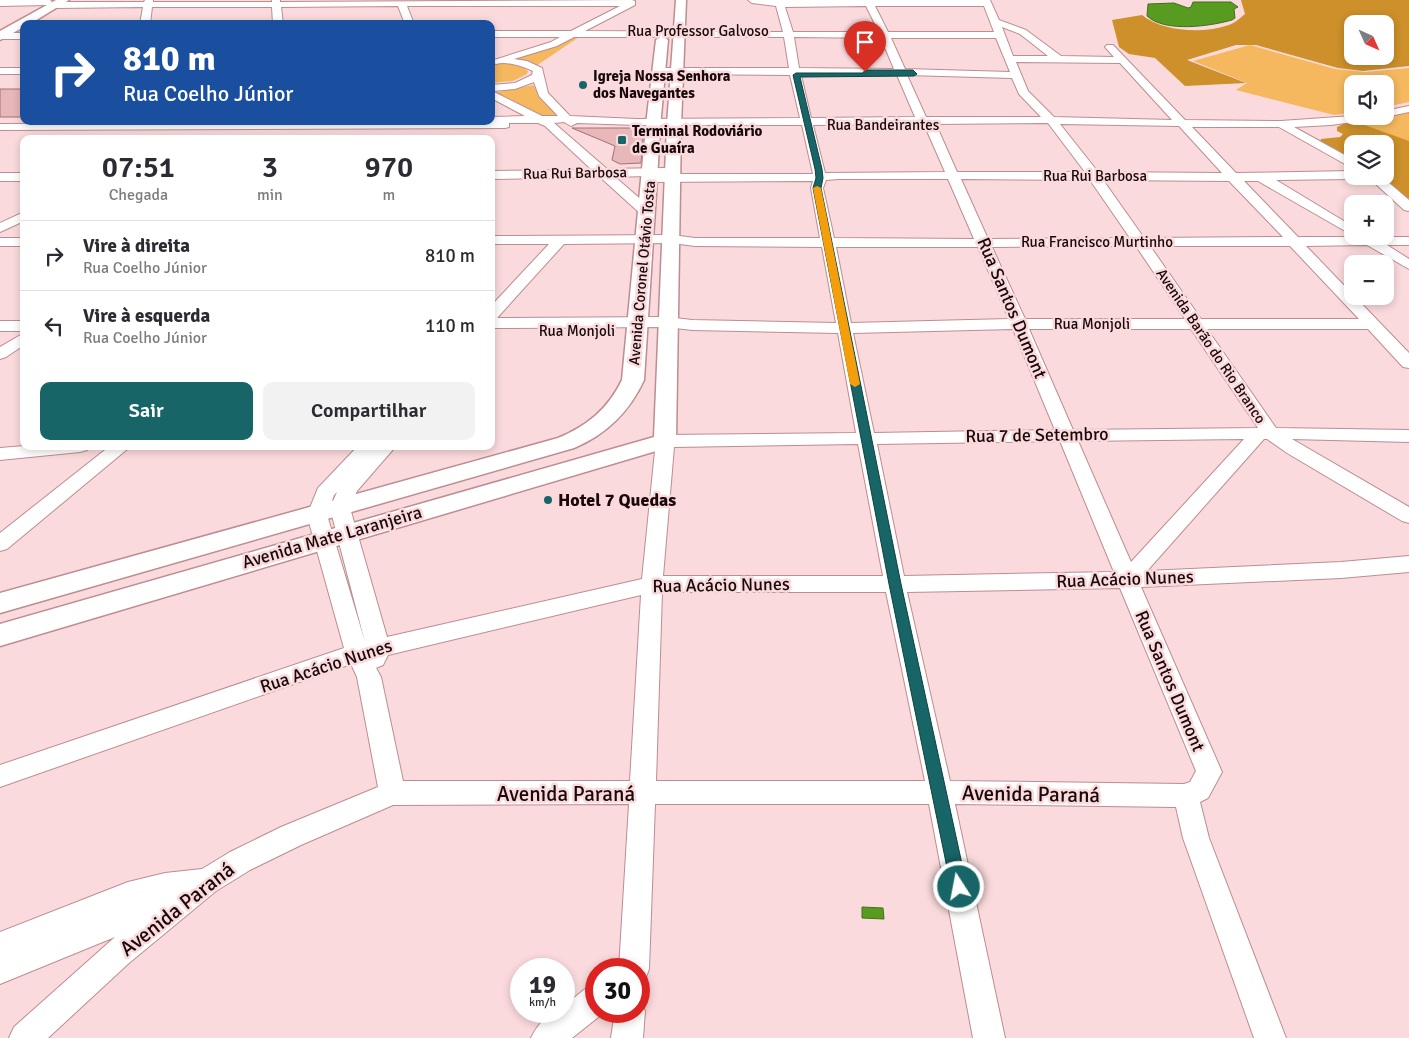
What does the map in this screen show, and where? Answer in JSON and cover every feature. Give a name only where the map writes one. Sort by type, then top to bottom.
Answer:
[{"type":"main road","points":[[22,20],[52,2]]},
{"type":"main road","name":"Avenida Coronel Otávio Tosta","points":[[665,441],[674,123],[678,74],[678,2]]},
{"type":"main road","points":[[1,33],[20,21]]},
{"type":"main road","name":"Avenida Coronel Otávio Tosta","points":[[583,436],[602,424],[627,394],[633,380],[646,242],[653,123],[660,74],[663,29]]},
{"type":"main road","points":[[661,54],[678,53]]},
{"type":"main road","points":[[656,103],[676,103]]},
{"type":"main road","points":[[583,436],[602,434],[612,436],[619,440],[621,446],[619,455]]},
{"type":"main road","name":"Avenida Mate Laranjeira","points":[[0,603],[329,512],[583,436]]},
{"type":"main road","name":"Avenida Mate Laranjeira","points":[[0,634],[665,441]]},
{"type":"street","points":[[532,3],[545,0]]},
{"type":"street","points":[[0,5],[52,2],[400,1],[532,3],[636,1]]},
{"type":"street","points":[[400,1],[408,20]]},
{"type":"street","points":[[495,62],[537,50],[636,1]]},
{"type":"street","points":[[766,1],[987,1]]},
{"type":"street","points":[[766,1],[779,17],[784,32],[790,73],[793,116]]},
{"type":"street","name":"Avenida Barão do Rio Branco","points":[[987,1],[1009,60],[1024,92],[1033,104],[1058,122],[1196,325],[1265,433],[1409,516]]},
{"type":"street","points":[[146,20],[149,2]]},
{"type":"street","points":[[276,2],[278,20]]},
{"type":"street","name":"Rua Santos Dumont","points":[[875,2],[914,70]]},
{"type":"street","points":[[996,22],[1023,32],[1058,60]]},
{"type":"street","name":"Rua Professor Galvoso","points":[[495,32],[594,32],[663,29],[679,33],[784,32],[999,35]]},
{"type":"street","points":[[563,52],[594,32]]},
{"type":"street","points":[[1,33],[20,34]]},
{"type":"street","name":"Rua Santos Dumont","points":[[892,33],[901,73],[930,122],[984,243],[1209,772],[1199,790],[1186,796]]},
{"type":"street","points":[[1110,47],[1409,363]]},
{"type":"street","points":[[1009,60],[1121,60]]},
{"type":"street","points":[[495,62],[523,63],[538,73],[543,94],[570,121]]},
{"type":"street","points":[[495,88],[520,85],[531,81],[547,62]]},
{"type":"street","points":[[660,74],[901,73],[914,70],[1016,75]]},
{"type":"street","points":[[0,72],[20,71]]},
{"type":"street","points":[[790,73],[801,96],[814,149],[812,176],[828,242],[895,584],[940,792],[989,1038]]},
{"type":"street","points":[[0,79],[20,79]]},
{"type":"street","points":[[495,96],[545,122],[648,213]]},
{"type":"street","points":[[793,116],[801,96]]},
{"type":"street","points":[[1394,112],[1409,108]]},
{"type":"street","name":"Rua Bandeirantes","points":[[495,122],[586,120],[653,123],[738,123],[793,116],[808,123],[1181,122],[1281,124],[1344,120]]},
{"type":"street","points":[[0,138],[15,124]]},
{"type":"street","points":[[1281,124],[1344,159]]},
{"type":"street","name":"Rua Bandeirantes","points":[[80,125],[112,125]]},
{"type":"street","points":[[162,135],[181,125]]},
{"type":"street","points":[[171,135],[183,125]]},
{"type":"street","points":[[328,135],[346,125]]},
{"type":"street","points":[[337,135],[348,125]]},
{"type":"street","points":[[801,149],[814,149]]},
{"type":"street","name":"Rua Rui Barbosa","points":[[495,174],[530,177]]},
{"type":"street","name":"Rua Rui Barbosa","points":[[495,180],[530,177],[651,175],[1344,176]]},
{"type":"street","points":[[0,177],[20,177]]},
{"type":"street","points":[[1261,177],[1344,226]]},
{"type":"street","points":[[0,183],[20,183]]},
{"type":"street","points":[[1383,185],[1409,207]]},
{"type":"street","points":[[9,220],[20,211]]},
{"type":"street","name":"Rua Francisco Murtinho","points":[[501,244],[646,242],[1294,242],[1344,239]]},
{"type":"street","name":"Rua Francisco Murtinho","points":[[1394,240],[1409,241]]},
{"type":"street","points":[[495,318],[558,243]]},
{"type":"street","points":[[1377,245],[1409,265]]},
{"type":"street","name":"Rua Monjoli","points":[[495,322],[638,327],[692,325],[844,328],[1019,324],[1371,324]]},
{"type":"street","points":[[0,326],[18,333]]},
{"type":"street","points":[[0,344],[18,333]]},
{"type":"street","points":[[0,354],[18,333]]},
{"type":"street","points":[[1127,580],[1265,433]]},
{"type":"street","name":"Rua 7 de Setembro","points":[[665,441],[1265,433],[1409,436]]},
{"type":"street","points":[[0,443],[20,441]]},
{"type":"street","points":[[634,958],[652,584],[665,441]]},
{"type":"street","points":[[0,454],[40,450]]},
{"type":"street","points":[[0,544],[102,450]]},
{"type":"street","points":[[0,530],[116,450]]},
{"type":"street","points":[[364,450],[325,493],[336,536],[379,647],[369,677]]},
{"type":"street","points":[[329,512],[383,450]]},
{"type":"street","points":[[336,536],[356,654],[369,677],[392,793]]},
{"type":"street","name":"Rua Acácio Nunes","points":[[0,776],[379,647],[652,584],[895,584],[1127,580],[1341,570],[1409,564]]},
{"type":"street","name":"Avenida Paraná","points":[[25,1038],[119,953],[206,882],[240,860],[392,793],[940,792],[1186,796]]},
{"type":"street","points":[[1186,796],[1196,838],[1270,1038]]},
{"type":"street","points":[[0,947],[128,896],[165,886],[206,882]]},
{"type":"street","points":[[0,969],[111,924],[142,914],[170,910]]},
{"type":"street","points":[[547,1038],[585,1009]]},
{"type":"street","points":[[627,1038],[629,1023]]},
{"type":"shaded area","points":[[1241,0],[1409,0],[1409,66],[1363,71],[1338,68],[1256,45],[1236,45],[1187,60],[1246,83],[1185,86],[1155,58],[1129,54],[1119,47],[1112,20],[1142,15],[1161,25],[1184,30],[1207,30],[1235,22],[1245,14]]},
{"type":"shaded area","points":[[1193,2],[1231,2],[1238,7],[1234,9],[1235,18],[1232,20],[1201,26],[1165,25],[1147,16],[1148,4],[1174,3],[1188,8],[1191,7]]},
{"type":"shaded area","points":[[570,36],[579,37],[536,66],[508,60]]},
{"type":"shaded area","points":[[1250,45],[1335,69],[1365,72],[1409,68],[1409,102],[1394,105],[1394,75],[1344,75],[1344,114],[1334,115],[1236,90],[1247,83],[1193,61]]},
{"type":"shaded area","points":[[507,63],[522,66],[528,71],[527,74],[513,81],[495,83],[495,64]]},
{"type":"shaded area","points":[[533,85],[559,116],[539,117],[495,93]]},
{"type":"shaded area","points":[[1409,110],[1409,143],[1394,138],[1394,135],[1387,135],[1359,125],[1394,125],[1394,113]]},
{"type":"shaded area","points":[[1343,124],[1365,125],[1392,135],[1344,135],[1344,158],[1320,143],[1321,139],[1340,137],[1343,134],[1337,131],[1337,127]]},
{"type":"shaded area","points":[[1394,136],[1409,141],[1409,198],[1402,199],[1389,185],[1394,185]]},
{"type":"shaded area","points":[[862,907],[883,908],[884,919],[862,918]]},
{"type":"building","points":[[0,89],[20,89],[20,117],[0,117]]},
{"type":"building","name":"Terminal Rodoviário de Guaíra","points":[[572,128],[644,128],[641,163],[620,164],[612,160],[615,146]]},
{"type":"slow traffic","points":[[817,188],[855,384]]},
{"type":"place","name":"Igreja Nossa Senhora dos Navegantes","points":[[583,85]]},
{"type":"place","name":"Terminal Rodoviário de Guaíra","points":[[622,140]]},
{"type":"place","name":"Hotel 7 Quedas","points":[[548,500]]},
{"type":"route","points":[[865,72],[913,72],[914,74],[796,75],[820,178],[817,188],[844,328],[895,584],[959,887]]}]
